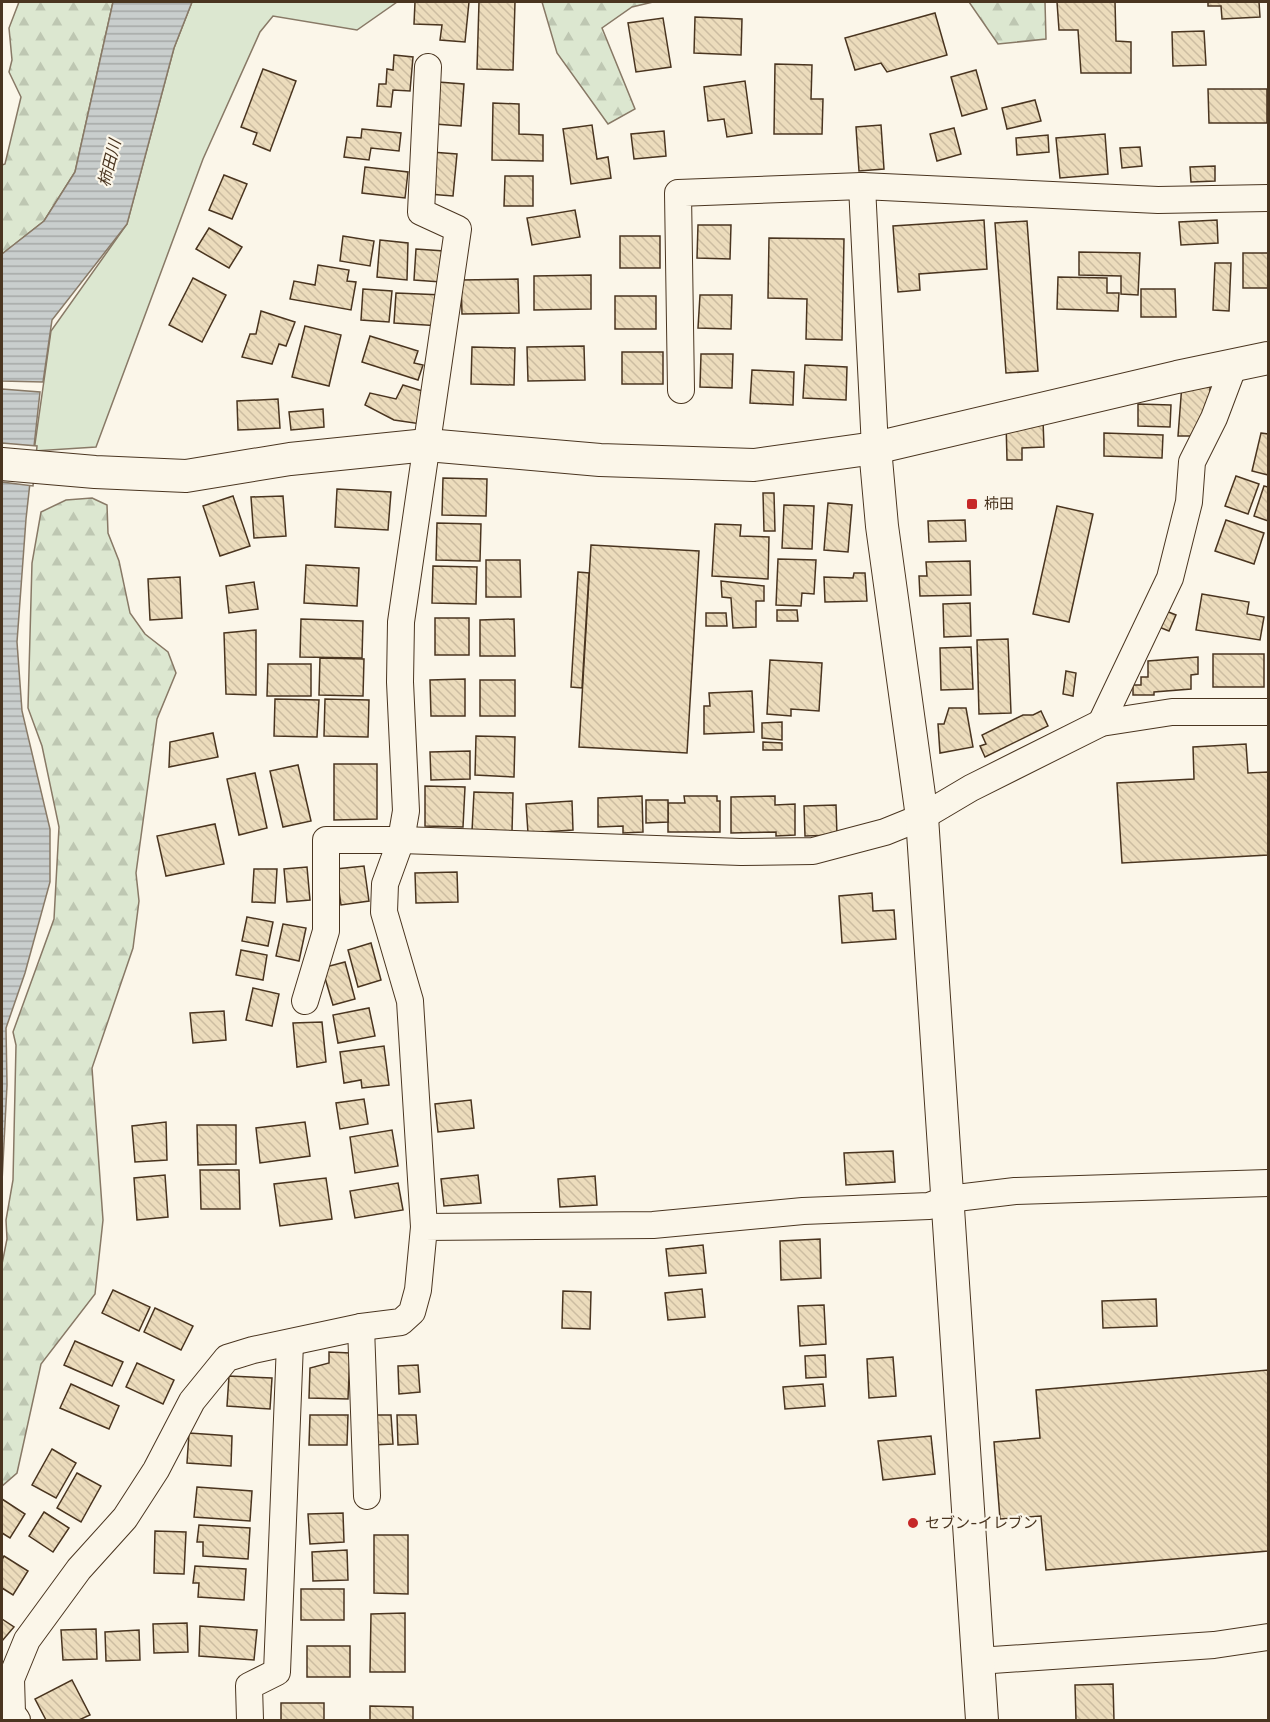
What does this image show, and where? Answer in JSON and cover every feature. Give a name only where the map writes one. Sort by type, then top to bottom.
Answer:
[{"type":"street","points":[[17,1720],[12,1713],[11,1679],[27,1640],[80,1569],[125,1518],[156,1470],[192,1401],[227,1358],[253,1350],[361,1327],[400,1322],[412,1312],[418,1290],[424,1227],[410,1001],[384,912],[385,884],[401,840],[406,811],[400,682],[402,622],[458,229],[421,212],[428,67]]},
{"type":"street","points":[[681,390],[678,193],[862,186],[1158,200],[1269,198]]},
{"type":"street","points":[[862,186],[875,448],[882,526],[922,817],[982,1720]]},
{"type":"street","points":[[2,464],[94,472],[186,476],[290,459],[427,445],[600,460],[754,465],[875,448],[1269,358]]},
{"type":"street","points":[[1101,723],[1170,578],[1189,502],[1192,462],[1214,418],[1234,365]]},
{"type":"street","points":[[305,1001],[326,931],[326,840],[401,840],[741,852],[813,851],[885,832],[922,817],[971,788],[1101,723],[1172,712],[1269,712]]},
{"type":"street","points":[[424,1227],[653,1225],[803,1211],[929,1206],[948,1199],[1015,1191],[1269,1183]]},
{"type":"street","points":[[361,1327],[367,1496]]},
{"type":"street","points":[[250,1720],[249,1686],[277,1672],[290,1342]]},
{"type":"street","points":[[978,1661],[1214,1645],[1269,1637]]},
{"type":"green space","points":[[19,2],[113,2],[75,172],[44,221],[2,254],[2,165],[5,164],[21,97],[9,72],[12,60],[9,28]]},
{"type":"green space","points":[[192,2],[397,2],[357,30],[273,16],[260,32],[203,159],[96,447],[34,451],[51,331],[127,224],[174,48]]},
{"type":"green space","points":[[542,2],[653,2],[632,7],[602,28],[635,109],[608,124],[557,53]]},
{"type":"green space","points":[[969,2],[1045,2],[1046,39],[998,44]]},
{"type":"green space","points":[[92,498],[107,505],[108,533],[119,561],[130,613],[145,634],[168,652],[176,673],[157,719],[136,873],[139,901],[133,948],[92,1068],[103,1220],[95,1294],[41,1364],[17,1473],[2,1486],[2,1264],[13,1180],[16,1045],[13,1032],[54,919],[59,827],[42,746],[28,708],[32,563],[41,512],[66,500]]},
{"type":"water","name":"柿田川","points":[[113,2],[192,2],[174,48],[127,224],[52,320],[43,382],[2,381],[2,254],[44,221],[75,172]]},
{"type":"water","points":[[2,389],[40,392],[26,519],[17,642],[22,711],[50,829],[50,882],[25,973],[6,1028],[7,1085],[2,1182]]},
{"type":"pier","points":[[2,443],[37,446],[33,486],[2,482]]},
{"type":"building","points":[[415,2],[469,2],[465,42],[440,40],[442,25],[414,24]]},
{"type":"building","points":[[479,2],[515,2],[513,70],[477,69]]},
{"type":"building","points":[[1057,2],[1115,2],[1116,41],[1131,42],[1131,73],[1081,73],[1078,30],[1059,30]]},
{"type":"building","points":[[1208,2],[1259,2],[1260,17],[1222,19],[1221,6],[1208,6]]},
{"type":"building","points":[[935,13],[947,55],[887,72],[881,63],[855,70],[845,38]]},
{"type":"building","points":[[695,17],[742,19],[741,55],[694,53]]},
{"type":"building","points":[[663,18],[671,67],[636,72],[628,23]]},
{"type":"building","points":[[1204,31],[1206,65],[1173,66],[1172,32]]},
{"type":"building","points":[[394,55],[413,57],[410,91],[393,90],[391,107],[377,106],[379,84],[386,84],[387,69],[393,70]]},
{"type":"building","points":[[775,64],[812,65],[811,99],[823,99],[822,134],[774,134]]},
{"type":"building","points":[[263,69],[296,81],[270,151],[253,144],[257,133],[241,127]]},
{"type":"building","points":[[976,70],[987,109],[962,116],[951,77]]},
{"type":"building","points":[[745,81],[752,133],[727,137],[724,119],[708,121],[704,87]]},
{"type":"building","points":[[438,82],[464,84],[461,126],[435,124]]},
{"type":"building","points":[[1208,89],[1267,89],[1267,123],[1209,123]]},
{"type":"building","points":[[1035,100],[1041,121],[1007,129],[1002,108]]},
{"type":"building","points":[[493,103],[519,104],[519,134],[543,135],[543,161],[492,160]]},
{"type":"building","points":[[592,125],[597,159],[608,157],[611,178],[571,184],[563,129]]},
{"type":"building","points":[[881,125],[884,169],[859,171],[856,127]]},
{"type":"building","points":[[954,128],[961,154],[937,161],[930,134]]},
{"type":"building","points":[[362,129],[401,133],[399,151],[371,148],[369,160],[344,157],[347,137],[361,138]]},
{"type":"building","points":[[664,131],[666,156],[634,159],[631,134]]},
{"type":"building","points":[[1105,134],[1108,174],[1060,178],[1056,138]]},
{"type":"building","points":[[1048,135],[1049,152],[1017,155],[1016,138]]},
{"type":"building","points":[[1140,147],[1142,166],[1122,168],[1120,148]]},
{"type":"building","points":[[431,152],[457,154],[453,196],[428,194]]},
{"type":"building","points":[[1215,166],[1215,181],[1191,182],[1190,167]]},
{"type":"building","points":[[365,167],[408,172],[405,198],[362,193]]},
{"type":"building","points":[[224,175],[247,184],[232,219],[209,210]]},
{"type":"building","points":[[505,176],[533,176],[533,206],[504,206]]},
{"type":"building","points":[[575,210],[580,237],[532,245],[527,218]]},
{"type":"building","points":[[984,220],[987,269],[919,274],[920,290],[898,292],[893,226]]},
{"type":"building","points":[[1217,220],[1218,243],[1181,245],[1179,222]]},
{"type":"building","points":[[1027,221],[1038,371],[1006,373],[995,223]]},
{"type":"building","points":[[698,225],[731,225],[730,259],[697,258]]},
{"type":"building","points":[[209,228],[242,247],[229,268],[196,249]]},
{"type":"building","points":[[343,236],[374,241],[370,266],[340,261]]},
{"type":"building","points":[[620,236],[660,236],[660,268],[620,268]]},
{"type":"building","points":[[769,238],[844,239],[842,340],[806,339],[807,299],[768,298]]},
{"type":"building","points":[[380,240],[408,243],[407,280],[377,277]]},
{"type":"building","points":[[416,249],[444,251],[441,282],[414,280]]},
{"type":"building","points":[[1079,252],[1140,253],[1138,295],[1121,294],[1121,276],[1079,275]]},
{"type":"building","points":[[1243,253],[1268,253],[1268,288],[1243,288]]},
{"type":"building","points":[[1215,263],[1231,263],[1229,311],[1213,310]]},
{"type":"building","points":[[318,265],[349,270],[347,281],[356,282],[351,310],[290,299],[294,281],[315,285]]},
{"type":"building","points":[[591,275],[591,309],[534,310],[534,276]]},
{"type":"building","points":[[1058,277],[1107,278],[1107,293],[1119,293],[1118,311],[1057,309]]},
{"type":"building","points":[[193,278],[226,295],[202,342],[169,325]]},
{"type":"building","points":[[518,279],[519,313],[462,314],[461,280]]},
{"type":"building","points":[[363,289],[392,291],[389,322],[361,320]]},
{"type":"building","points":[[1141,289],[1175,289],[1176,317],[1141,317]]},
{"type":"building","points":[[396,293],[443,295],[441,326],[394,323]]},
{"type":"building","points":[[700,295],[732,295],[731,329],[698,328]]},
{"type":"building","points":[[615,296],[656,296],[656,329],[615,329]]},
{"type":"building","points":[[261,311],[295,322],[286,346],[279,344],[272,364],[242,357],[250,334],[256,334]]},
{"type":"building","points":[[305,326],[341,335],[329,386],[292,377]]},
{"type":"building","points":[[370,336],[418,351],[414,363],[423,365],[418,380],[362,362]]},
{"type":"building","points":[[584,346],[585,380],[528,381],[527,347]]},
{"type":"building","points":[[472,347],[515,348],[514,385],[471,384]]},
{"type":"building","points":[[622,352],[663,352],[663,384],[622,384]]},
{"type":"building","points":[[701,354],[733,354],[732,388],[700,387]]},
{"type":"building","points":[[805,365],[847,367],[846,400],[803,398]]},
{"type":"building","points":[[752,370],[794,372],[793,405],[750,403]]},
{"type":"building","points":[[1182,384],[1210,387],[1210,420],[1190,436],[1178,436]]},
{"type":"building","points":[[403,385],[426,392],[421,424],[394,420],[365,405],[370,393],[396,399]]},
{"type":"building","points":[[278,399],[280,428],[238,430],[237,401]]},
{"type":"building","points":[[1138,404],[1171,405],[1170,427],[1138,426]]},
{"type":"building","points":[[323,409],[324,427],[291,430],[289,412]]},
{"type":"building","points":[[1043,420],[1044,447],[1022,448],[1022,460],[1007,460],[1006,421]]},
{"type":"building","points":[[1104,433],[1163,435],[1162,458],[1104,456]]},
{"type":"building","points":[[1261,433],[1268,434],[1268,475],[1252,471]]},
{"type":"building","points":[[1236,476],[1259,484],[1248,514],[1225,506]]},
{"type":"building","points":[[443,478],[487,479],[486,516],[442,515]]},
{"type":"building","points":[[1264,486],[1268,487],[1268,521],[1254,516]]},
{"type":"building","points":[[337,489],[391,492],[388,530],[335,527]]},
{"type":"building","points":[[763,493],[774,493],[775,531],[764,531]]},
{"type":"building","points":[[233,496],[250,546],[220,556],[203,506]]},
{"type":"building","points":[[283,496],[286,536],[254,538],[251,497]]},
{"type":"building","points":[[828,503],[852,505],[848,552],[824,550]]},
{"type":"building","points":[[784,505],[814,506],[812,549],[782,548]]},
{"type":"building","points":[[1057,506],[1093,514],[1069,622],[1033,614]]},
{"type":"building","points":[[965,520],[966,541],[929,542],[928,521]]},
{"type":"building","points":[[1226,520],[1264,533],[1254,564],[1215,551]]},
{"type":"building","points":[[437,523],[481,524],[480,561],[436,560]]},
{"type":"building","points":[[715,524],[741,525],[740,536],[769,537],[768,579],[712,576]]},
{"type":"building","points":[[591,545],[699,551],[687,753],[579,747]]},
{"type":"building","points":[[778,559],[816,560],[814,594],[802,593],[801,606],[776,605]]},
{"type":"building","points":[[486,560],[520,560],[521,597],[486,597]]},
{"type":"building","points":[[970,561],[971,595],[920,596],[919,576],[927,576],[926,562]]},
{"type":"building","points":[[306,565],[359,568],[357,606],[304,603]]},
{"type":"building","points":[[433,566],[477,567],[476,604],[432,603]]},
{"type":"building","points":[[578,572],[589,573],[582,688],[571,687]]},
{"type":"building","points":[[854,573],[865,573],[867,601],[825,602],[824,577],[853,578]]},
{"type":"building","points":[[180,577],[182,618],[150,620],[148,579]]},
{"type":"building","points":[[721,581],[764,586],[764,601],[756,601],[756,627],[733,628],[731,598],[722,597]]},
{"type":"building","points":[[254,582],[258,609],[229,613],[226,586]]},
{"type":"building","points":[[1202,594],[1249,602],[1247,614],[1264,617],[1260,640],[1196,630]]},
{"type":"building","points":[[970,603],[971,636],[944,637],[943,604]]},
{"type":"building","points":[[777,610],[797,610],[798,621],[777,621]]},
{"type":"building","points":[[1166,611],[1176,615],[1169,631],[1159,627]]},
{"type":"building","points":[[706,613],[726,613],[727,626],[706,626]]},
{"type":"building","points":[[435,618],[469,618],[469,655],[435,655]]},
{"type":"building","points":[[301,619],[363,621],[362,658],[300,657]]},
{"type":"building","points":[[514,619],[515,656],[480,656],[480,620]]},
{"type":"building","points":[[256,630],[256,695],[226,694],[224,633]]},
{"type":"building","points":[[1008,639],[1011,713],[979,714],[977,640]]},
{"type":"building","points":[[971,647],[973,689],[941,690],[940,648]]},
{"type":"building","points":[[1213,654],[1264,654],[1264,687],[1213,687]]},
{"type":"building","points":[[1198,657],[1198,674],[1191,675],[1191,689],[1154,692],[1154,695],[1133,695],[1133,685],[1141,685],[1141,677],[1148,677],[1148,661]]},
{"type":"building","points":[[320,658],[364,659],[363,696],[319,695]]},
{"type":"building","points":[[770,660],[822,663],[819,711],[791,709],[791,716],[767,714]]},
{"type":"building","points":[[268,664],[311,664],[311,696],[267,696]]},
{"type":"building","points":[[1066,671],[1076,673],[1073,696],[1063,694]]},
{"type":"building","points":[[465,679],[465,716],[431,716],[430,680]]},
{"type":"building","points":[[480,680],[515,680],[515,716],[480,716]]},
{"type":"building","points":[[752,691],[754,732],[704,734],[704,706],[710,706],[709,693]]},
{"type":"building","points":[[275,699],[319,700],[317,737],[274,736]]},
{"type":"building","points":[[325,699],[369,700],[368,737],[324,736]]},
{"type":"building","points":[[949,708],[966,708],[973,747],[940,753],[938,724],[944,724]]},
{"type":"building","points":[[1041,711],[1048,726],[985,757],[980,746],[986,744],[982,735],[1023,715],[1033,715]]},
{"type":"building","points":[[782,722],[782,740],[762,738],[762,723]]},
{"type":"building","points":[[213,733],[218,757],[169,767],[170,742]]},
{"type":"building","points":[[476,736],[515,737],[514,777],[475,775]]},
{"type":"building","points":[[763,742],[782,743],[782,750],[763,750]]},
{"type":"building","points":[[1246,744],[1248,773],[1268,772],[1268,855],[1122,863],[1117,783],[1194,779],[1193,747]]},
{"type":"building","points":[[470,751],[470,779],[431,780],[430,752]]},
{"type":"building","points":[[334,764],[377,764],[377,819],[334,820]]},
{"type":"building","points":[[298,765],[311,821],[283,827],[270,771]]},
{"type":"building","points":[[255,773],[267,828],[239,835],[227,779]]},
{"type":"building","points":[[425,786],[465,787],[463,827],[425,826]]},
{"type":"building","points":[[474,792],[513,793],[512,832],[472,831]]},
{"type":"building","points":[[642,796],[643,832],[623,833],[623,826],[598,827],[598,798]]},
{"type":"building","points":[[684,796],[717,796],[717,801],[720,801],[720,832],[668,832],[668,803],[685,803]]},
{"type":"building","points":[[775,796],[775,805],[795,804],[795,835],[776,836],[776,832],[731,833],[731,797]]},
{"type":"building","points":[[646,800],[668,800],[668,822],[646,823]]},
{"type":"building","points":[[572,801],[573,830],[528,833],[526,804]]},
{"type":"building","points":[[836,805],[837,835],[805,836],[804,806]]},
{"type":"building","points":[[215,824],[224,864],[166,876],[157,836]]},
{"type":"building","points":[[364,866],[369,901],[341,905],[336,869]]},
{"type":"building","points":[[307,867],[310,900],[287,902],[284,869]]},
{"type":"building","points":[[254,869],[277,869],[275,903],[252,902]]},
{"type":"building","points":[[457,872],[458,902],[416,903],[415,873]]},
{"type":"building","points":[[872,893],[873,911],[894,910],[896,939],[842,943],[839,896]]},
{"type":"building","points":[[247,917],[273,922],[268,946],[242,941]]},
{"type":"building","points":[[283,924],[306,928],[299,961],[276,956]]},
{"type":"building","points":[[371,943],[381,980],[358,987],[348,950]]},
{"type":"building","points":[[241,950],[267,955],[263,980],[236,975]]},
{"type":"building","points":[[345,962],[355,999],[333,1005],[322,968]]},
{"type":"building","points":[[253,988],[279,994],[272,1026],[246,1020]]},
{"type":"building","points":[[369,1008],[375,1036],[338,1043],[333,1015]]},
{"type":"building","points":[[224,1011],[226,1040],[193,1043],[190,1013]]},
{"type":"building","points":[[322,1022],[326,1062],[297,1067],[293,1023]]},
{"type":"building","points":[[384,1046],[389,1085],[362,1088],[361,1080],[344,1083],[340,1052]]},
{"type":"building","points":[[364,1099],[368,1124],[340,1129],[336,1103]]},
{"type":"building","points":[[471,1100],[474,1128],[438,1132],[435,1104]]},
{"type":"building","points":[[166,1122],[167,1160],[135,1162],[132,1126]]},
{"type":"building","points":[[305,1122],[310,1156],[260,1163],[256,1128]]},
{"type":"building","points":[[197,1125],[236,1125],[236,1164],[198,1165]]},
{"type":"building","points":[[392,1130],[398,1166],[355,1173],[350,1137]]},
{"type":"building","points":[[893,1151],[895,1182],[846,1185],[844,1153]]},
{"type":"building","points":[[200,1170],[239,1170],[240,1209],[201,1209]]},
{"type":"building","points":[[165,1175],[168,1217],[137,1220],[134,1178]]},
{"type":"building","points":[[478,1175],[481,1203],[444,1206],[441,1179]]},
{"type":"building","points":[[595,1176],[597,1205],[560,1207],[558,1179]]},
{"type":"building","points":[[326,1178],[332,1219],[280,1226],[274,1184]]},
{"type":"building","points":[[398,1183],[403,1210],[355,1218],[350,1191]]},
{"type":"building","points":[[820,1239],[821,1278],[781,1280],[780,1241]]},
{"type":"building","points":[[703,1245],[706,1273],[669,1276],[666,1249]]},
{"type":"building","points":[[702,1289],[705,1317],[668,1320],[665,1293]]},
{"type":"building","points":[[113,1290],[150,1307],[139,1331],[102,1313]]},
{"type":"building","points":[[563,1291],[591,1292],[590,1329],[562,1328]]},
{"type":"building","points":[[1156,1299],[1157,1326],[1103,1328],[1102,1301]]},
{"type":"building","points":[[824,1305],[826,1344],[800,1346],[798,1306]]},
{"type":"building","points":[[155,1308],[193,1326],[181,1350],[144,1332]]},
{"type":"building","points":[[75,1341],[123,1362],[112,1386],[64,1365]]},
{"type":"building","points":[[329,1352],[350,1353],[348,1399],[309,1398],[310,1368],[329,1363]]},
{"type":"building","points":[[825,1355],[826,1377],[806,1378],[805,1356]]},
{"type":"building","points":[[893,1357],[896,1396],[869,1398],[867,1359]]},
{"type":"building","points":[[137,1363],[174,1380],[163,1404],[126,1387]]},
{"type":"building","points":[[418,1365],[420,1392],[399,1394],[398,1366]]},
{"type":"building","points":[[1268,1370],[1268,1551],[1046,1570],[1041,1516],[1000,1519],[994,1442],[1040,1438],[1036,1390]]},
{"type":"building","points":[[229,1376],[272,1378],[270,1409],[227,1406]]},
{"type":"building","points":[[71,1384],[119,1406],[109,1429],[60,1408]]},
{"type":"building","points":[[823,1384],[825,1406],[785,1409],[783,1387]]},
{"type":"building","points":[[310,1415],[348,1415],[347,1445],[309,1445]]},
{"type":"building","points":[[371,1415],[391,1415],[393,1444],[373,1445]]},
{"type":"building","points":[[397,1415],[416,1415],[418,1444],[398,1445]]},
{"type":"building","points":[[189,1433],[232,1436],[231,1466],[187,1463]]},
{"type":"building","points":[[931,1436],[935,1474],[883,1480],[878,1441]]},
{"type":"building","points":[[52,1449],[76,1463],[56,1498],[32,1485]]},
{"type":"building","points":[[77,1473],[101,1486],[81,1522],[57,1508]]},
{"type":"building","points":[[197,1487],[252,1491],[250,1521],[194,1517]]},
{"type":"building","points":[[2,1499],[25,1514],[10,1538],[2,1533]]},
{"type":"building","points":[[44,1512],[69,1528],[53,1552],[29,1536]]},
{"type":"building","points":[[343,1513],[344,1542],[310,1544],[308,1514]]},
{"type":"building","points":[[199,1525],[250,1528],[248,1559],[203,1556],[203,1542],[197,1542]]},
{"type":"building","points":[[155,1531],[186,1532],[184,1574],[154,1573]]},
{"type":"building","points":[[374,1535],[408,1535],[408,1594],[374,1593]]},
{"type":"building","points":[[347,1550],[348,1580],[313,1581],[312,1552]]},
{"type":"building","points":[[4,1556],[28,1571],[13,1595],[2,1588]]},
{"type":"building","points":[[195,1566],[246,1569],[244,1600],[198,1597],[199,1583],[193,1583]]},
{"type":"building","points":[[301,1589],[344,1589],[344,1620],[301,1620]]},
{"type":"building","points":[[405,1613],[405,1672],[370,1672],[371,1614]]},
{"type":"building","points":[[2,1619],[14,1627],[2,1641]]},
{"type":"building","points":[[187,1623],[188,1652],[154,1653],[153,1624]]},
{"type":"building","points":[[200,1626],[257,1630],[254,1660],[199,1656]]},
{"type":"building","points":[[96,1629],[97,1659],[63,1660],[61,1630]]},
{"type":"building","points":[[139,1630],[140,1660],[106,1661],[105,1632]]},
{"type":"building","points":[[307,1646],[350,1646],[350,1677],[307,1677]]},
{"type":"building","points":[[72,1680],[90,1715],[79,1720],[46,1720],[35,1699]]},
{"type":"building","points":[[1113,1684],[1114,1720],[1076,1720],[1075,1685]]},
{"type":"building","points":[[281,1703],[324,1703],[324,1720],[281,1720]]},
{"type":"building","points":[[370,1706],[413,1707],[413,1720],[370,1720]]},
{"type":"place","name":"柿田","points":[[972,504]]},
{"type":"place","name":"セブン-イレブン","points":[[913,1523]]}]
